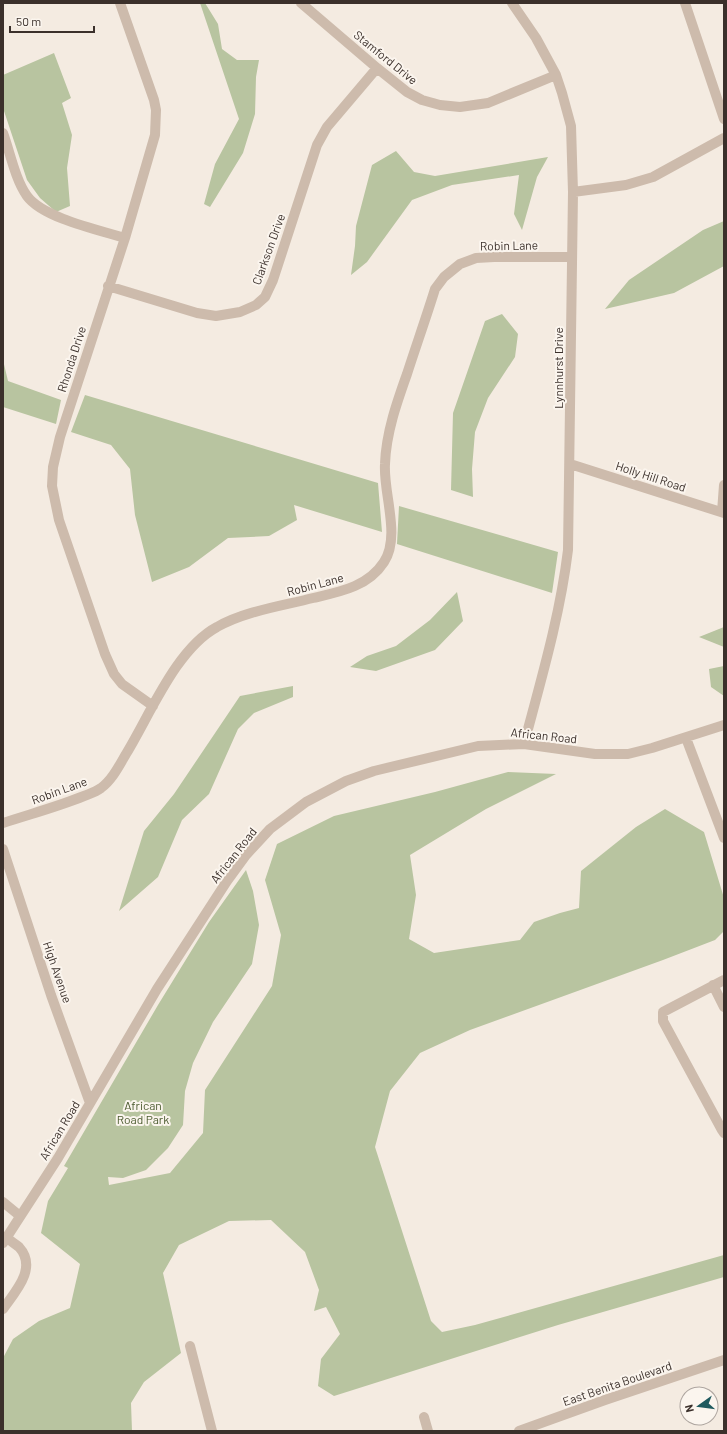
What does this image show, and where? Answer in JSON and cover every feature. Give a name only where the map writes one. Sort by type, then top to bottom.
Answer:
[{"type":"street","name":"Rhonda Drive","points":[[120,3],[154,100],[156,110],[155,135],[125,238],[108,286],[60,437],[53,467],[52,486],[59,520],[105,654],[114,674],[122,684],[153,706]]},
{"type":"street","name":"Stamford Drive","points":[[301,3],[377,68],[407,92],[422,100],[440,105],[460,107],[488,103],[556,75]]},
{"type":"street","name":"Lynnhurst Drive","points":[[512,3],[536,38],[556,75],[562,93],[571,126],[573,192],[568,550],[565,579],[550,646],[524,744]]},
{"type":"street","points":[[685,3],[724,119]]},
{"type":"street","name":"Clarkson Drive","points":[[108,286],[197,313],[216,316],[240,312],[256,305],[265,297],[273,280],[317,145],[327,127],[377,68]]},
{"type":"street","points":[[3,133],[21,185],[28,197],[38,206],[65,220],[125,238]]},
{"type":"street","points":[[573,192],[626,186],[652,177],[724,138]]},
{"type":"street","name":"Robin Lane","points":[[3,823],[66,803],[100,789],[111,779],[183,657],[193,645],[216,627],[241,616],[348,589],[369,579],[384,562],[390,547],[391,532],[385,465],[388,439],[398,399],[435,289],[444,276],[460,264],[476,258],[572,257]]},
{"type":"street","name":"Holly Hill Road","points":[[570,464],[723,513]]},
{"type":"street","points":[[723,513],[724,485]]},
{"type":"street","name":"African Road","points":[[5,1240],[58,1158],[156,989],[227,881],[246,855],[270,829],[306,802],[346,781],[367,774],[478,746],[524,744],[595,754],[628,754],[686,738],[724,725]]},
{"type":"street","points":[[686,738],[724,838]]},
{"type":"street","name":"High Avenue","points":[[3,849],[90,1103]]},
{"type":"street","points":[[724,980],[664,1012],[663,1021],[724,1132]]},
{"type":"street","points":[[712,986],[724,1006]]},
{"type":"street","points":[[3,1202],[20,1216]]},
{"type":"street","points":[[3,1309],[17,1290],[24,1277],[26,1269],[25,1259],[20,1248],[5,1240]]},
{"type":"street","points":[[190,1346],[212,1431]]},
{"type":"street","name":"East Benita Boulevard","points":[[519,1431],[724,1360]]},
{"type":"street","points":[[424,1417],[428,1431]]},
{"type":"green space","points":[[200,3],[205,3],[218,24],[222,49],[237,60],[259,60],[256,77],[255,114],[243,153],[210,207],[204,204],[215,164],[239,119]]},
{"type":"green space","points":[[54,53],[71,98],[62,103],[72,135],[67,168],[70,206],[56,212],[40,198],[27,180],[3,108],[3,75]]},
{"type":"green space","points":[[396,151],[414,172],[435,176],[548,157],[537,177],[522,230],[514,214],[519,175],[452,185],[412,200],[367,262],[351,275],[356,226],[372,165]]},
{"type":"green space","points":[[724,221],[724,266],[674,293],[605,309],[629,280],[703,230]]},
{"type":"green space","points":[[502,314],[518,334],[515,357],[488,398],[475,432],[472,469],[473,497],[451,490],[453,413],[485,321]]},
{"type":"green space","points":[[3,360],[8,381],[61,400],[56,424],[3,407]]},
{"type":"green space","points":[[85,395],[378,483],[382,532],[294,505],[297,520],[269,536],[228,538],[189,567],[152,582],[135,515],[130,469],[111,445],[71,432]]},
{"type":"green space","points":[[399,506],[558,552],[552,593],[397,544]]},
{"type":"green space","points":[[457,592],[463,621],[435,650],[376,671],[350,667],[367,656],[396,646],[430,620]]},
{"type":"green space","points":[[724,627],[724,647],[699,637]]},
{"type":"green space","points":[[724,666],[724,696],[711,687],[709,669]]},
{"type":"green space","points":[[293,686],[293,697],[254,713],[238,729],[209,794],[182,820],[158,877],[119,911],[144,831],[174,794],[240,696]]},
{"type":"green space","name":"African Road Park","points":[[508,772],[556,774],[486,809],[410,855],[416,895],[409,939],[434,953],[520,940],[534,922],[579,908],[581,871],[636,827],[665,809],[704,832],[724,898],[724,931],[715,940],[470,1030],[420,1053],[390,1091],[375,1147],[431,1321],[442,1332],[475,1325],[724,1255],[724,1277],[558,1325],[334,1396],[318,1386],[321,1359],[340,1334],[326,1307],[314,1311],[319,1290],[305,1252],[271,1220],[229,1221],[179,1245],[163,1273],[181,1353],[144,1382],[131,1403],[132,1431],[3,1431],[3,1358],[13,1339],[39,1321],[70,1308],[80,1264],[41,1233],[48,1201],[68,1168],[64,1166],[158,1005],[209,922],[246,870],[253,891],[259,925],[252,964],[213,1022],[193,1063],[185,1091],[183,1125],[168,1148],[146,1170],[123,1178],[108,1177],[109,1185],[170,1173],[203,1133],[205,1090],[272,986],[281,935],[265,880],[277,844],[334,816],[435,792]]}]
